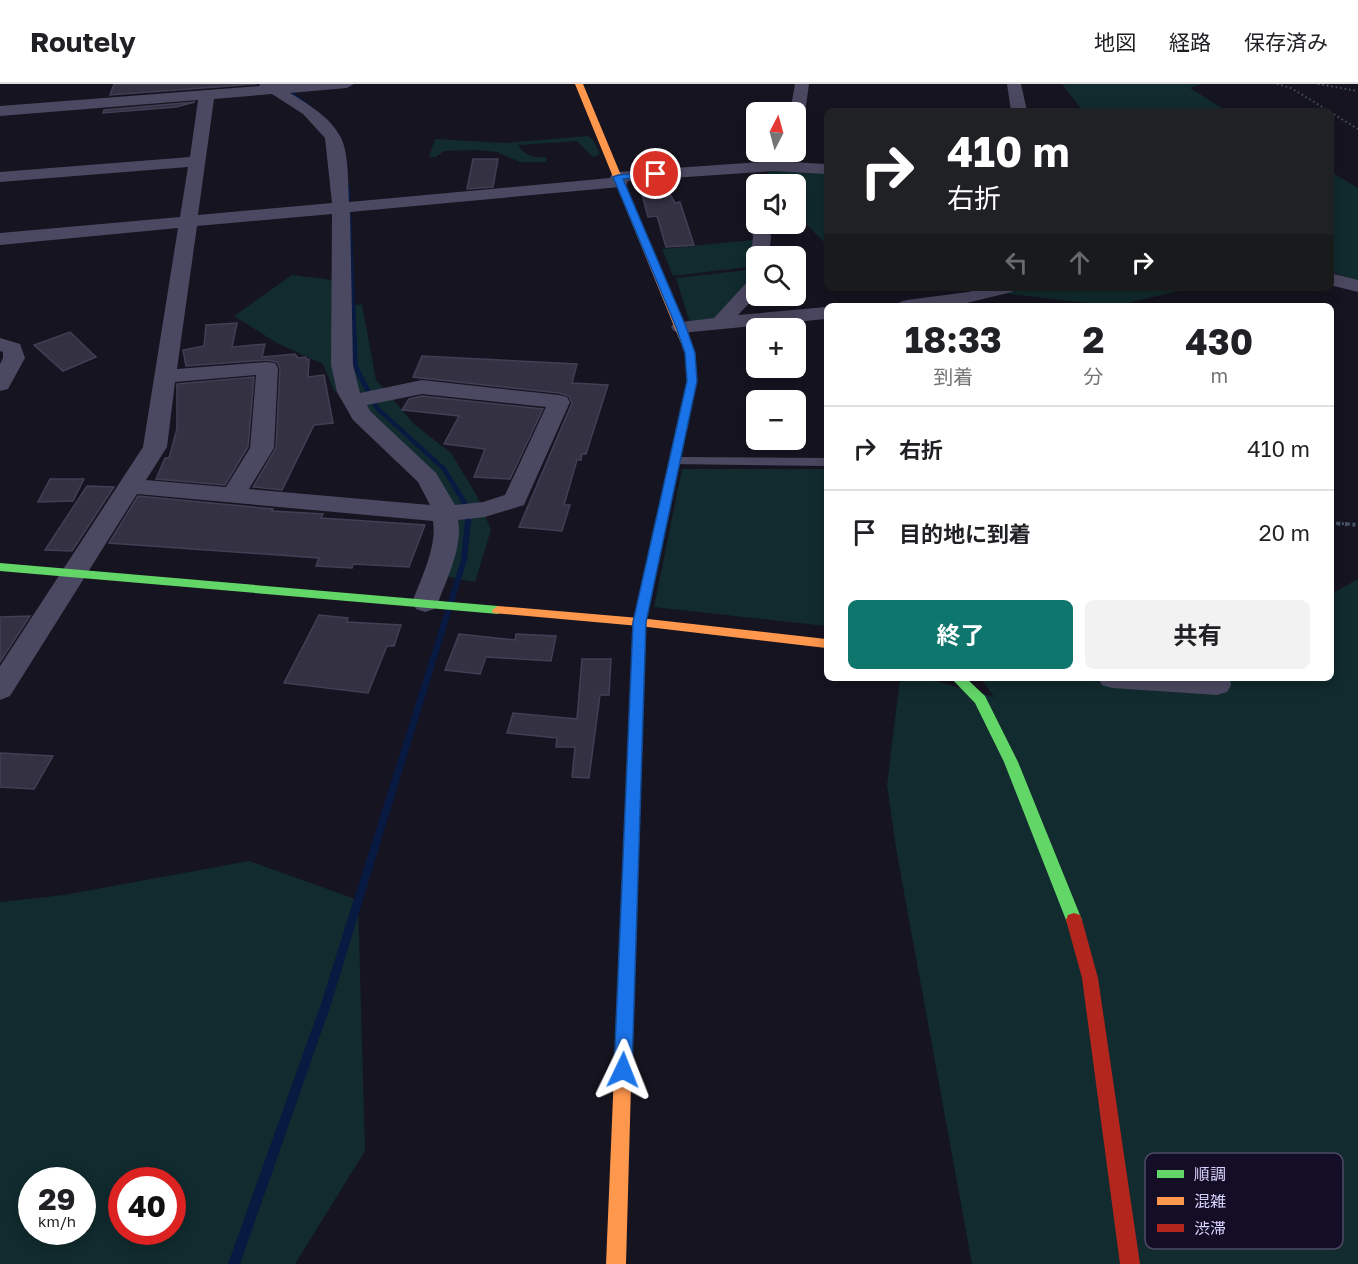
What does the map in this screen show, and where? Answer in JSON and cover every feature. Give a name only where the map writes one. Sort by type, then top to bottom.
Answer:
[{"type":"street","points":[[0,111],[270,87],[347,84]]},
{"type":"street","points":[[579,84],[681,327],[690,353],[692,381],[639,622],[616,1264]]},
{"type":"street","points":[[799,102],[802,84]]},
{"type":"street","points":[[1014,84],[1018,108]]},
{"type":"street","points":[[270,87],[308,111],[333,134],[341,207],[342,365],[348,392],[361,416],[428,478],[442,506],[447,529],[442,556],[425,603]]},
{"type":"street","points":[[0,689],[155,447],[207,94]]},
{"type":"street","points":[[0,177],[197,162]]},
{"type":"street","points":[[0,239],[619,180],[776,162]]},
{"type":"street","points":[[771,174],[784,162]]},
{"type":"street","points":[[790,162],[824,169]]},
{"type":"street","points":[[1334,280],[1358,286]]},
{"type":"street","points":[[931,303],[970,298],[994,291]]},
{"type":"street","points":[[720,323],[746,295]]},
{"type":"street","points":[[681,327],[824,314]]},
{"type":"street","points":[[0,344],[13,348],[14,358],[0,384]]},
{"type":"street","points":[[165,376],[267,368],[262,448],[233,495]]},
{"type":"street","points":[[130,486],[444,514],[485,509],[515,500],[559,402],[422,387],[385,393],[354,402]]},
{"type":"street","points":[[0,567],[639,622],[824,644]]},
{"type":"street","points":[[961,681],[980,700],[1011,762],[1073,915],[1090,978],[1130,1264]]},
{"type":"street","points":[[1157,681],[1217,685],[1216,681]]},
{"type":"lane","points":[[675,461],[824,462]]},
{"type":"path","points":[[1277,84],[1291,88],[1324,108]]},
{"type":"path","points":[[1318,84],[1358,91]]},
{"type":"path","points":[[1334,114],[1358,129]]},
{"type":"path","points":[[1334,523],[1358,525]]},
{"type":"green space","points":[[1062,84],[1201,84],[1190,88],[1222,108],[1081,108]]},
{"type":"green space","points":[[588,136],[593,140],[600,154],[593,157],[577,141],[518,145],[530,156],[546,157],[546,162],[520,162],[497,152],[477,150],[444,151],[436,157],[429,157],[435,139],[506,143]]},
{"type":"green space","points":[[774,166],[824,170],[824,242],[806,224],[806,174],[768,174]]},
{"type":"green space","points":[[1334,174],[1358,188],[1358,281],[1334,273]]},
{"type":"green space","points":[[762,239],[761,246],[746,246],[746,267],[673,276],[662,249]]},
{"type":"green space","points":[[746,270],[746,291],[720,323],[691,326],[676,278]]},
{"type":"green space","points":[[292,275],[342,281],[342,308],[362,304],[376,380],[414,424],[451,453],[477,496],[491,530],[475,582],[448,577],[453,524],[352,399],[334,391],[323,364],[277,343],[234,316]]},
{"type":"green space","points":[[1178,291],[1128,303],[1089,303],[992,292]]},
{"type":"green space","points":[[682,469],[824,469],[824,626],[654,607]]},
{"type":"green space","points":[[1358,579],[1358,1264],[972,1264],[897,854],[887,785],[900,681],[935,681],[994,697],[983,681],[1206,684],[1206,681],[1334,681],[1334,592]]},
{"type":"green space","points":[[249,861],[358,900],[365,1151],[295,1264],[0,1264],[0,902],[64,895]]},
{"type":"building","points":[[114,84],[257,84],[110,95]]},
{"type":"building","points":[[195,102],[176,107],[103,113],[104,110]]},
{"type":"building","points":[[473,159],[498,159],[493,187],[467,189]]},
{"type":"building","points":[[665,185],[675,203],[680,202],[694,245],[666,247],[657,216],[648,217],[640,187]]},
{"type":"building","points":[[237,323],[232,347],[265,344],[262,357],[295,354],[298,358],[306,357],[306,360],[309,359],[308,377],[324,375],[333,423],[314,425],[282,490],[253,487],[276,448],[280,368],[277,362],[267,360],[186,366],[183,350],[204,346],[206,325]]},
{"type":"building","points":[[70,332],[96,357],[63,371],[34,345]]},
{"type":"building","points":[[422,356],[577,364],[572,383],[608,385],[586,454],[582,454],[581,460],[577,460],[564,505],[570,505],[562,531],[519,527],[572,403],[569,396],[413,377]]},
{"type":"building","points":[[254,377],[248,447],[225,485],[156,479],[165,458],[169,458],[177,429],[177,384]]},
{"type":"building","points":[[422,396],[543,409],[510,479],[474,477],[485,449],[444,444],[459,416],[402,410],[409,399]]},
{"type":"building","points":[[50,479],[84,479],[73,501],[38,502]]},
{"type":"building","points":[[87,486],[114,487],[72,551],[45,550]]},
{"type":"building","points":[[138,496],[273,509],[272,511],[323,514],[321,518],[425,525],[409,567],[353,564],[352,568],[316,566],[319,558],[109,543]]},
{"type":"building","points":[[319,615],[348,618],[347,622],[401,625],[394,646],[387,646],[368,693],[284,683]]},
{"type":"building","points":[[30,616],[0,662],[0,617]]},
{"type":"building","points":[[459,634],[515,640],[516,634],[556,636],[551,661],[486,657],[480,674],[445,670]]},
{"type":"building","points":[[582,659],[611,659],[609,695],[600,695],[589,778],[572,777],[575,747],[556,747],[557,738],[507,733],[513,713],[577,719]]},
{"type":"building","points":[[0,753],[53,756],[34,789],[0,787]]},
{"type":"waterway","points":[[280,84],[308,105]]},
{"type":"waterway","points":[[234,1264],[326,1004],[464,560],[468,520],[464,502],[444,469],[377,408],[355,366],[348,186]]},
{"type":"traffic: fast","points":[[626,978],[639,622],[686,407]]},
{"type":"traffic: fast","points":[[0,567],[498,610]]},
{"type":"traffic: fast","points":[[961,681],[980,700],[1011,762],[1074,920]]},
{"type":"traffic: slow","points":[[579,84],[690,353],[692,381],[686,407]]},
{"type":"traffic: slow","points":[[498,610],[639,622],[824,644]]},
{"type":"traffic: slow","points":[[616,1264],[626,978]]},
{"type":"traffic: jam","points":[[1074,920],[1090,978],[1130,1264]]},
{"type":"route","points":[[623,1070],[639,622],[692,381],[690,353],[681,327],[618,177],[656,174]]}]
